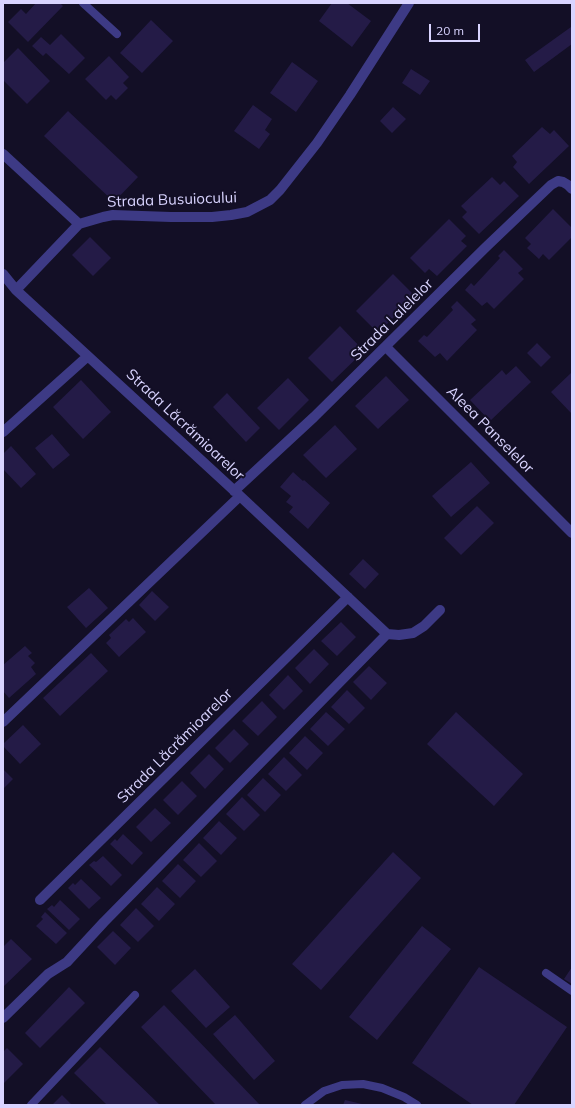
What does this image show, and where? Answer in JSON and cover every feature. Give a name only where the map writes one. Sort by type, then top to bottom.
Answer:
[{"type":"street","name":"Strada Busuiocului","points":[[79,224],[113,215],[171,217],[212,217],[231,215],[247,212],[270,200],[280,190],[317,143],[350,95],[409,3]]},
{"type":"street","points":[[3,154],[79,224],[16,290]]},
{"type":"street","name":"Strada Lalelelor","points":[[3,722],[486,247],[551,185],[558,181],[563,182],[572,189]]},
{"type":"street","name":"Strada Lăcrămioarelor","points":[[3,274],[16,290],[237,493],[386,634]]},
{"type":"street","name":"Aleea Panselelor","points":[[386,347],[572,533]]},
{"type":"street","points":[[3,432],[88,356]]},
{"type":"street","name":"Strada Lăcrămioarelor","points":[[40,900],[348,597]]},
{"type":"street","points":[[3,1018],[48,974],[66,962],[386,634],[398,635],[413,633],[424,626],[440,610]]},
{"type":"lane","points":[[83,3],[117,34]]},
{"type":"lane","points":[[546,973],[572,991]]},
{"type":"lane","points":[[31,1105],[135,995]]},
{"type":"lane","points":[[305,1105],[324,1091],[342,1085],[363,1084],[382,1088],[404,1097],[417,1105]]},
{"type":"building","points":[[36,3],[60,3],[63,6],[28,42],[8,22],[21,9],[26,14]]},
{"type":"building","points":[[332,3],[347,3],[371,21],[352,47],[319,21]]},
{"type":"building","points":[[151,20],[173,41],[142,73],[120,53]]},
{"type":"building","points":[[571,27],[572,44],[534,72],[525,60]]},
{"type":"building","points":[[61,34],[85,58],[69,74],[46,53],[43,56],[32,46],[41,37],[50,45]]},
{"type":"building","points":[[18,48],[50,81],[27,104],[3,80],[3,63]]},
{"type":"building","points":[[109,56],[129,77],[123,83],[128,88],[116,100],[111,95],[106,100],[85,79]]},
{"type":"building","points":[[292,62],[318,81],[296,112],[270,93]]},
{"type":"building","points":[[411,69],[430,81],[420,95],[402,83]]},
{"type":"building","points":[[253,105],[272,119],[265,130],[270,134],[259,149],[234,131]]},
{"type":"building","points":[[393,107],[406,119],[392,133],[380,121]]},
{"type":"building","points":[[68,111],[138,177],[114,202],[44,136]]},
{"type":"building","points":[[542,127],[550,134],[554,130],[569,146],[529,184],[513,167],[517,162],[512,156]]},
{"type":"building","points":[[492,177],[500,185],[504,181],[519,196],[479,234],[462,217],[467,212],[461,206]]},
{"type":"building","points":[[553,209],[572,228],[572,237],[549,260],[543,254],[539,259],[527,248],[531,244],[525,238]]},
{"type":"building","points":[[449,219],[466,236],[461,241],[467,246],[437,276],[429,269],[425,273],[410,258]]},
{"type":"building","points":[[90,237],[111,258],[93,276],[72,255]]},
{"type":"building","points":[[504,250],[523,269],[518,273],[524,279],[494,309],[487,302],[482,306],[465,290],[471,283],[474,286],[500,258],[498,256]]},
{"type":"building","points":[[393,274],[415,296],[378,333],[356,311]]},
{"type":"building","points":[[457,301],[476,320],[471,324],[477,330],[447,361],[440,353],[435,357],[418,341],[424,335],[427,337],[453,310],[451,307]]},
{"type":"building","points":[[340,326],[364,351],[332,382],[308,358]]},
{"type":"building","points":[[537,343],[551,357],[541,367],[527,353]]},
{"type":"building","points":[[516,366],[531,382],[490,421],[470,400],[502,370],[506,375]]},
{"type":"building","points":[[571,373],[572,375],[572,414],[551,392]]},
{"type":"building","points":[[386,376],[409,400],[378,429],[355,406]]},
{"type":"building","points":[[288,378],[309,400],[279,430],[257,408]]},
{"type":"building","points":[[81,380],[111,412],[83,439],[53,407]]},
{"type":"building","points":[[227,393],[260,428],[246,442],[213,407]]},
{"type":"building","points":[[335,425],[357,449],[326,478],[303,455]]},
{"type":"building","points":[[52,434],[70,455],[53,469],[35,448]]},
{"type":"building","points":[[11,446],[36,474],[21,488],[3,469],[3,454]]},
{"type":"building","points":[[471,462],[490,483],[451,517],[432,496]]},
{"type":"building","points":[[293,472],[330,503],[308,529],[289,512],[293,507],[286,502],[291,496],[280,487]]},
{"type":"building","points":[[477,506],[494,523],[461,555],[444,538]]},
{"type":"building","points":[[363,559],[379,574],[365,589],[349,574]]},
{"type":"building","points":[[89,588],[108,608],[86,628],[67,607]]},
{"type":"building","points":[[152,591],[169,607],[155,621],[139,605]]},
{"type":"building","points":[[133,618],[146,632],[119,657],[106,643],[111,638],[109,635],[126,619],[129,622]]},
{"type":"building","points":[[341,622],[356,637],[337,656],[321,641]]},
{"type":"building","points":[[25,646],[32,653],[28,656],[35,663],[31,667],[36,674],[9,698],[3,691],[3,665]]},
{"type":"building","points":[[314,649],[329,664],[310,684],[295,668]]},
{"type":"building","points":[[91,653],[108,671],[60,716],[43,698]]},
{"type":"building","points":[[369,666],[387,683],[371,700],[353,682]]},
{"type":"building","points":[[288,675],[303,691],[284,710],[269,695]]},
{"type":"building","points":[[347,690],[365,708],[349,724],[331,707]]},
{"type":"building","points":[[262,701],[277,717],[258,736],[242,721]]},
{"type":"building","points":[[326,712],[345,729],[328,746],[310,729]]},
{"type":"building","points":[[456,712],[523,774],[494,806],[427,744]]},
{"type":"building","points":[[23,725],[41,744],[20,764],[3,746],[3,744]]},
{"type":"building","points":[[234,729],[249,744],[230,763],[215,748]]},
{"type":"building","points":[[305,736],[323,753],[307,770],[289,753]]},
{"type":"building","points":[[209,754],[224,769],[205,789],[190,773]]},
{"type":"building","points":[[284,757],[302,775],[286,791],[268,774]]},
{"type":"building","points":[[3,769],[13,779],[3,789]]},
{"type":"building","points":[[263,778],[281,795],[265,812],[247,795]]},
{"type":"building","points":[[182,781],[197,796],[178,815],[163,800]]},
{"type":"building","points":[[242,797],[260,815],[244,831],[226,814]]},
{"type":"building","points":[[155,808],[171,823],[151,842],[136,827]]},
{"type":"building","points":[[219,821],[237,838],[221,855],[203,838]]},
{"type":"building","points":[[123,834],[143,853],[132,865],[110,844],[115,839],[117,841]]},
{"type":"building","points":[[199,843],[217,861],[201,877],[183,860]]},
{"type":"building","points":[[393,852],[421,878],[321,990],[292,964]]},
{"type":"building","points":[[103,856],[122,875],[111,886],[89,865],[94,861],[96,862]]},
{"type":"building","points":[[178,864],[196,881],[180,898],[162,881]]},
{"type":"building","points":[[81,879],[101,898],[89,909],[68,888],[73,883],[75,885]]},
{"type":"building","points":[[157,887],[175,904],[159,921],[141,904]]},
{"type":"building","points":[[60,900],[80,919],[69,930],[47,909],[52,905],[54,907]]},
{"type":"building","points":[[136,908],[154,926],[138,942],[120,925]]},
{"type":"building","points":[[45,912],[67,933],[56,944],[36,926],[43,919],[41,917]]},
{"type":"building","points":[[422,926],[451,949],[377,1040],[349,1017]]},
{"type":"building","points":[[113,931],[131,948],[115,965],[97,947]]},
{"type":"building","points":[[11,939],[32,959],[3,987],[3,947]]},
{"type":"building","points":[[479,967],[567,1027],[514,1105],[473,1105],[412,1063]]},
{"type":"building","points":[[572,967],[572,984],[564,979]]},
{"type":"building","points":[[195,969],[230,1007],[206,1028],[171,991]]},
{"type":"building","points":[[69,987],[85,1003],[40,1048],[25,1033]]},
{"type":"building","points":[[164,1005],[260,1105],[216,1105],[141,1027]]},
{"type":"building","points":[[235,1015],[275,1061],[254,1080],[213,1034]]},
{"type":"building","points":[[100,1047],[160,1105],[107,1105],[74,1073]]},
{"type":"building","points":[[7,1048],[23,1064],[3,1084],[3,1052]]},
{"type":"building","points":[[62,1095],[72,1105],[52,1105]]},
{"type":"building","points":[[345,1100],[362,1104],[362,1105],[343,1105]]}]
